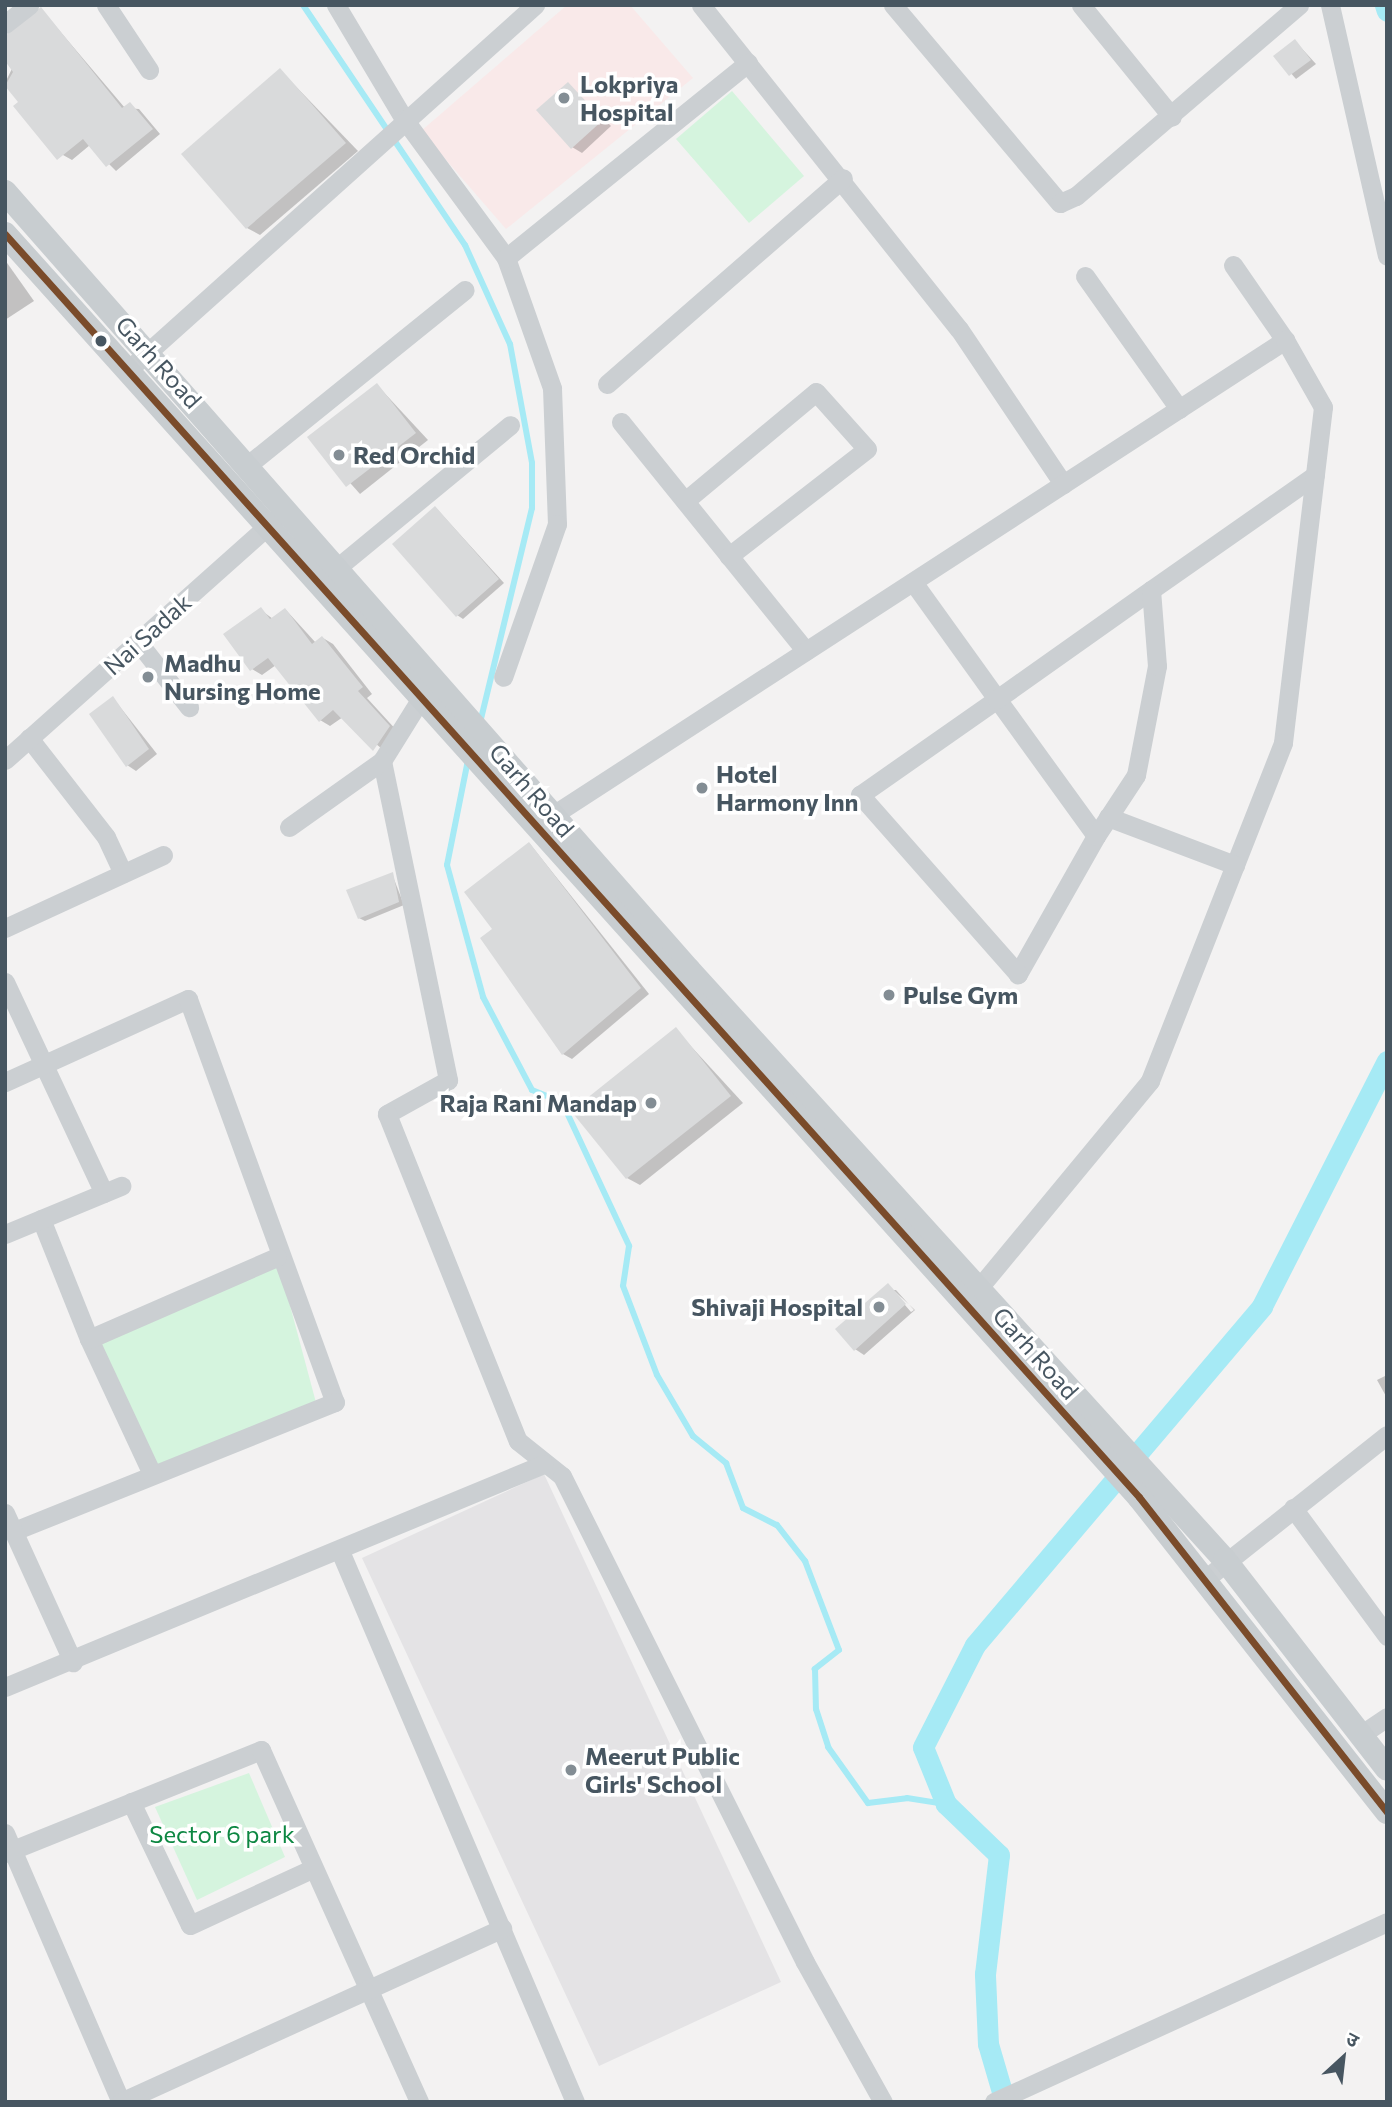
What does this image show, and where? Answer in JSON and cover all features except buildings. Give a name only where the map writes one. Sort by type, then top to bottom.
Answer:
[{"type":"main road","name":"Garh Road","points":[[10,204],[149,351],[249,464],[279,516],[428,712],[488,778],[544,822]]},
{"type":"main road","name":"Garh Road","points":[[5,234],[129,369],[279,516],[338,567],[504,758],[544,822],[648,939],[1146,1490],[1225,1560],[1387,1769]]},
{"type":"main road","name":"Garh Road","points":[[867,1180],[978,1289],[1091,1429]]},
{"type":"main road","name":"Garh Road","points":[[1146,1490],[1204,1580],[1387,1812]]},
{"type":"street","points":[[5,24],[29,5]]},
{"type":"street","points":[[106,5],[149,70]]},
{"type":"street","points":[[336,5],[404,119],[506,258],[552,388],[557,524],[503,677]]},
{"type":"street","points":[[129,369],[383,137],[535,5]]},
{"type":"street","points":[[701,5],[843,178],[960,330],[1063,484]]},
{"type":"street","points":[[893,5],[1060,203],[1172,117],[1299,5]]},
{"type":"street","points":[[1081,5],[1172,117]]},
{"type":"street","points":[[1330,5],[1387,256]]},
{"type":"street","points":[[506,258],[748,63]]},
{"type":"street","points":[[607,384],[843,178]]},
{"type":"street","points":[[978,1289],[1150,1081],[1283,743],[1323,407],[1285,340],[1233,265]]},
{"type":"street","points":[[1085,276],[1179,409]]},
{"type":"street","points":[[249,464],[466,290]]},
{"type":"street","points":[[544,822],[1285,340]]},
{"type":"street","points":[[685,501],[816,392],[867,449],[729,556]]},
{"type":"street","points":[[621,422],[806,651]]},
{"type":"street","points":[[338,567],[510,425]]},
{"type":"street","points":[[1151,590],[1157,666],[1136,775],[1096,836],[1018,974],[860,795],[997,698],[1151,590],[1315,475]]},
{"type":"street","name":"Nai Sadak","points":[[5,760],[279,516]]},
{"type":"street","points":[[913,582],[1096,836]]},
{"type":"street","points":[[138,642],[189,707]]},
{"type":"street","points":[[289,827],[382,761],[428,712],[433,676]]},
{"type":"street","points":[[30,738],[106,837],[123,873]]},
{"type":"street","points":[[382,761],[448,1080],[387,1114],[518,1441],[562,1476],[805,1962],[883,2102]]},
{"type":"street","points":[[1108,817],[1235,865]]},
{"type":"street","points":[[5,928],[163,855]]},
{"type":"street","points":[[5,982],[44,1064],[112,1190],[5,1234]]},
{"type":"street","points":[[5,1082],[188,999],[277,1257],[335,1402],[152,1474],[9,1522],[73,1662]]},
{"type":"street","points":[[41,1219],[89,1339],[152,1474]]},
{"type":"street","points":[[89,1339],[277,1257]]},
{"type":"street","points":[[1204,1580],[1225,1560],[1387,1435]]},
{"type":"street","points":[[5,1687],[73,1662],[544,1464]]},
{"type":"street","points":[[1293,1508],[1387,1636]]},
{"type":"street","points":[[340,1551],[575,2102]]},
{"type":"street","points":[[1359,1736],[1387,1717]]},
{"type":"street","points":[[419,2102],[368,1989],[314,1868],[261,1751],[131,1802],[8,1845],[121,2102],[368,1989],[502,1928]]},
{"type":"street","points":[[131,1802],[190,1925],[314,1868]]},
{"type":"street","points":[[994,2102],[1387,1922]]},
{"type":"shaded area","name":"Lokpriya Hospital","points":[[567,5],[630,5],[693,78],[506,229],[421,131]]},
{"type":"shaded area","name":"Meerut Public Girls' School","points":[[544,1474],[781,1982],[599,2066],[362,1558]]},
{"type":"green space","points":[[732,91],[804,176],[749,223],[676,139]]},
{"type":"green space","points":[[277,1257],[318,1410],[152,1474],[89,1339]]},
{"type":"green space","name":"Sector 6 park","points":[[249,1773],[285,1857],[197,1900],[155,1807]]},
{"type":"waterway","points":[[303,5],[465,245],[510,344],[532,463],[532,508],[480,723]]},
{"type":"waterway","points":[[1385,5],[1387,11]]},
{"type":"waterway","points":[[468,760],[447,865],[483,997],[532,1090],[562,1102],[629,1246],[623,1286],[657,1375],[693,1436],[726,1463],[743,1508],[777,1525],[805,1561],[839,1650],[815,1669],[816,1709],[828,1747],[868,1803],[907,1798],[946,1804]]},
{"type":"waterway","points":[[1005,2102],[988,2044],[985,1974],[999,1855],[946,1804],[923,1747],[975,1645],[1262,1306],[1387,1061]]},
{"type":"transit line","points":[[5,234],[1139,1497],[1387,1812]]},
{"type":"place","name":"Lokpriya Hospital","points":[[564,98]]},
{"type":"place","name":"Red Orchid","points":[[339,455]]},
{"type":"place","name":"Madhu Nursing Home","points":[[148,677]]},
{"type":"place","name":"Hotel Harmony Inn","points":[[702,788]]},
{"type":"place","name":"Pulse Gym","points":[[889,995]]},
{"type":"place","name":"Raja Rani Mandap","points":[[651,1103]]},
{"type":"place","name":"Shivaji Hospital","points":[[879,1307]]},
{"type":"place","name":"Meerut Public Girls' School","points":[[571,1770]]}]
